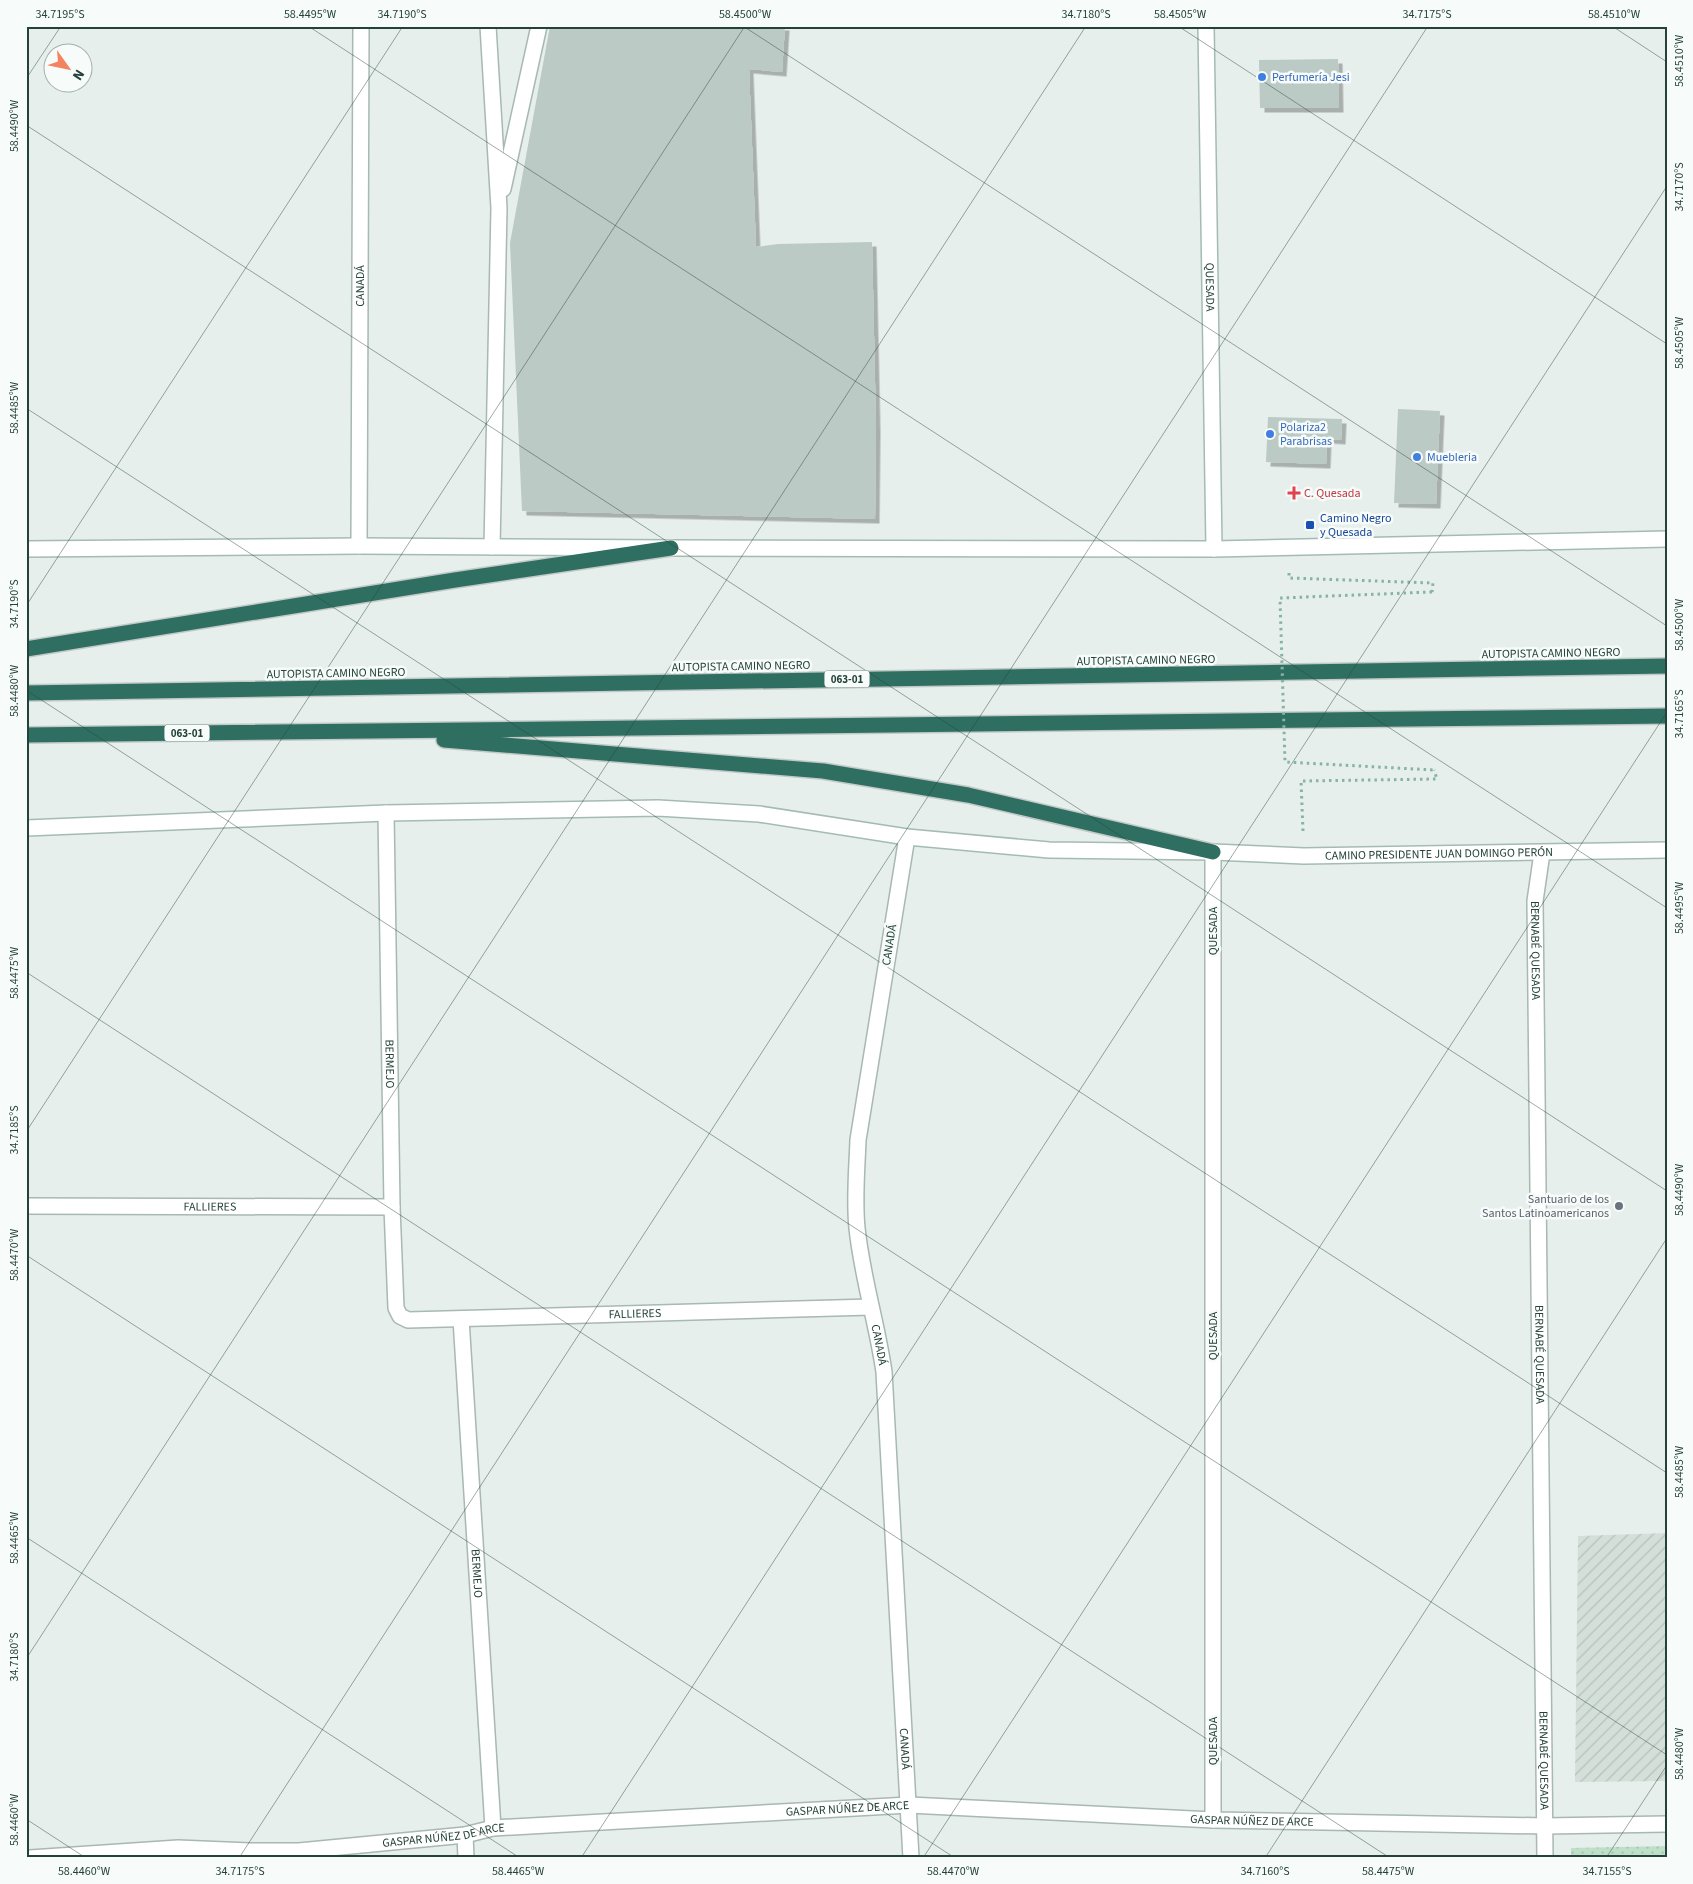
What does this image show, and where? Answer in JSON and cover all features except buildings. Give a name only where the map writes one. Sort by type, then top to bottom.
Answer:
[{"type":"highway","points":[[26,649],[671,548]]},
{"type":"highway","name":"AUTOPISTA CAMINO NEGRO","points":[[26,693],[1667,666]]},
{"type":"highway","name":"063-01","points":[[26,735],[1667,716]]},
{"type":"highway","points":[[348,732],[824,771],[968,795],[1212,852]]},
{"type":"street","name":"CANADÁ","points":[[359,546],[361,26]]},
{"type":"street","points":[[488,26],[499,208],[492,547]]},
{"type":"street","points":[[499,208],[539,26]]},
{"type":"street","name":"QUESADA","points":[[1206,26],[1214,549]]},
{"type":"street","points":[[26,549],[359,546],[1214,549],[1667,539]]},
{"type":"street","name":"CAMINO PRESIDENTE JUAN DOMINGO PERÓN","points":[[26,828],[386,813],[658,808],[759,814],[907,837],[1050,850],[1212,852],[1304,856],[1667,850]]},
{"type":"street","name":"BERMEJO","points":[[386,813],[392,1207],[396,1308],[400,1316]]},
{"type":"street","name":"CANADÁ","points":[[907,837],[858,1140],[856,1189],[857,1226],[862,1268],[880,1341],[884,1372],[911,1858]]},
{"type":"street","name":"QUESADA","points":[[1212,852],[1213,1820]]},
{"type":"street","name":"BERNABÉ QUESADA","points":[[1542,853],[1535,901],[1545,1858]]},
{"type":"street","name":"FALLIERES","points":[[26,1206],[392,1207]]},
{"type":"street","name":"FALLIERES","points":[[400,1316],[408,1320],[871,1307]]},
{"type":"street","name":"BERMEJO","points":[[461,1318],[492,1828]]},
{"type":"street","name":"GASPAR NÚÑEZ DE ARCE","points":[[30,1858],[178,1848],[299,1851],[465,1835],[492,1828],[909,1805],[1213,1820],[1545,1826],[1667,1824]]},
{"type":"street","points":[[465,1835],[466,1858]]},
{"type":"path","points":[[1286,547],[1289,578],[1433,583],[1432,592],[1280,598],[1285,762],[1434,770],[1437,779],[1301,781],[1304,856]]},
{"type":"shaded area","points":[[1667,1533],[1667,1781],[1575,1782],[1578,1536]]},
{"type":"green space","points":[[1667,1846],[1667,1858],[1571,1858],[1571,1848]]},
{"type":"place","name":"Perfumería Jesi","points":[[1262,77]]},
{"type":"place","name":"Polariza2 Parabrisas","points":[[1270,434]]},
{"type":"place","name":"Muebleria","points":[[1417,457]]},
{"type":"place","name":"C. Quesada","points":[[1294,493]]},
{"type":"place","name":"Camino Negro y Quesada","points":[[1310,525]]},
{"type":"place","name":"Santuario de los Santos Latinoamericanos","points":[[1619,1206]]}]
